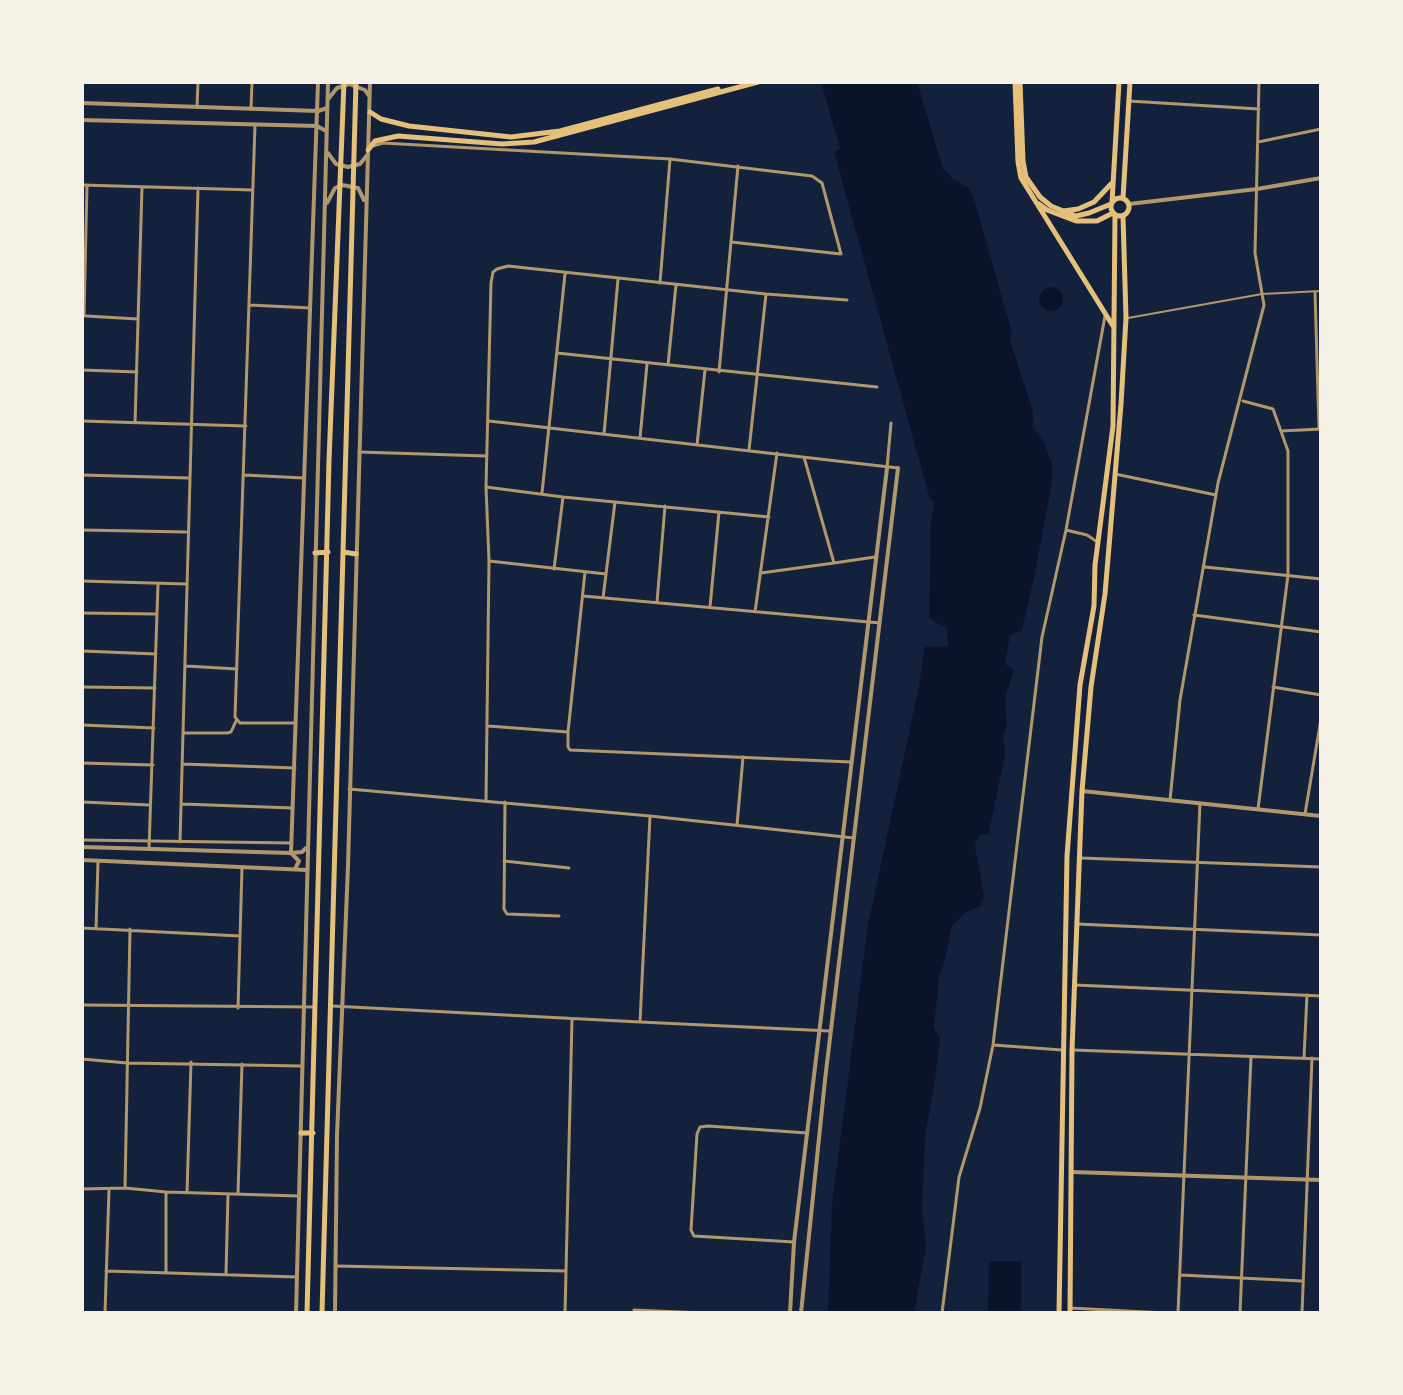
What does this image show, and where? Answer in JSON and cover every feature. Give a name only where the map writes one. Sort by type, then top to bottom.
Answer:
[{"type":"main road","points":[[307,1313],[344,82]]},
{"type":"main road","points":[[322,1313],[328,1005],[356,82]]},
{"type":"main road","points":[[369,151],[382,138],[398,136],[502,144],[534,142],[746,82]]},
{"type":"main road","points":[[370,112],[375,117],[394,123],[479,136],[560,134],[758,82]]},
{"type":"main road","points":[[1017,82],[1021,178],[1047,210],[1076,221],[1097,221],[1114,214],[1123,216]]},
{"type":"main road","points":[[1059,1313],[1067,856],[1080,685],[1094,606],[1098,542],[1113,426],[1115,334],[1112,203],[1119,82]]},
{"type":"main road","points":[[1123,216],[1128,212],[1129,204],[1123,198],[1130,82]]},
{"type":"main road","points":[[1062,211],[1078,209],[1094,202],[1113,179]]},
{"type":"main road","points":[[1038,199],[1062,211],[1083,215],[1123,198]]},
{"type":"main road","points":[[1038,199],[1115,334]]},
{"type":"main road","points":[[1070,1310],[1072,1050],[1082,791],[1091,687],[1105,594],[1115,474],[1126,318],[1123,216]]},
{"type":"main road","points":[[315,553],[328,552]]},
{"type":"main road","points":[[343,552],[356,554]]},
{"type":"main road","points":[[301,1133],[313,1133]]},
{"type":"main road","points":[[326,1136],[337,1135]]},
{"type":"street","points":[[197,107],[198,82]]},
{"type":"street","points":[[251,109],[252,82]]},
{"type":"street","points":[[291,853],[318,82]]},
{"type":"street","points":[[296,1313],[328,82]]},
{"type":"street","points":[[335,1313],[337,1135],[370,82]]},
{"type":"street","points":[[1170,800],[1180,700],[1222,463],[1264,305],[1255,253],[1260,82]]},
{"type":"street","points":[[82,103],[318,111],[328,106],[333,91],[349,84],[365,90],[370,98]]},
{"type":"street","points":[[1129,101],[1259,109]]},
{"type":"street","points":[[82,120],[317,126],[327,133]]},
{"type":"street","points":[[184,733],[227,733],[231,732],[236,721],[255,125]]},
{"type":"street","points":[[1258,142],[1321,129]]},
{"type":"street","points":[[327,150],[331,160],[348,167],[360,164],[379,143],[670,159],[818,178],[841,254],[731,242]]},
{"type":"street","points":[[660,284],[670,159]]},
{"type":"street","points":[[719,372],[738,166]]},
{"type":"street","points":[[1129,204],[1321,178]]},
{"type":"street","points":[[138,319],[83,316],[85,185],[253,190]]},
{"type":"street","points":[[325,215],[332,191],[347,185],[358,188],[365,214]]},
{"type":"street","points":[[135,423],[142,187]]},
{"type":"street","points":[[180,842],[198,188]]},
{"type":"street","points":[[486,800],[489,561],[486,487],[493,272],[508,266],[660,284],[847,300]]},
{"type":"street","points":[[541,495],[565,274]]},
{"type":"street","points":[[604,434],[618,279]]},
{"type":"street","points":[[668,366],[676,285]]},
{"type":"street","points":[[1126,318],[1262,294],[1321,291]]},
{"type":"street","points":[[1281,431],[1320,429],[1315,292]]},
{"type":"street","points":[[749,450],[766,294]]},
{"type":"street","points":[[250,305],[310,308]]},
{"type":"street","points":[[942,1313],[959,1177],[980,1108],[993,1045],[1042,637],[1066,530],[1105,322],[1104,310]]},
{"type":"street","points":[[557,353],[877,387]]},
{"type":"street","points":[[640,438],[647,364]]},
{"type":"street","points":[[82,370],[137,372]]},
{"type":"street","points":[[697,445],[705,370]]},
{"type":"street","points":[[1241,400],[1273,409],[1288,451],[1288,575],[1258,809]]},
{"type":"street","points":[[82,421],[246,426]]},
{"type":"street","points":[[488,421],[898,468],[801,1313]]},
{"type":"street","points":[[790,1313],[794,1242],[891,423]]},
{"type":"street","points":[[305,444],[318,444]]},
{"type":"street","points":[[359,452],[487,456]]},
{"type":"street","points":[[755,612],[777,453]]},
{"type":"street","points":[[804,457],[834,563]]},
{"type":"street","points":[[1115,474],[1216,495]]},
{"type":"street","points":[[82,475],[189,478]]},
{"type":"street","points":[[244,475],[304,478]]},
{"type":"street","points":[[486,487],[769,517]]},
{"type":"street","points":[[554,569],[563,497]]},
{"type":"street","points":[[603,598],[615,502]]},
{"type":"street","points":[[657,602],[665,506]]},
{"type":"street","points":[[710,607],[719,512]]},
{"type":"street","points":[[82,530],[187,532]]},
{"type":"street","points":[[1066,530],[1087,535],[1098,542]]},
{"type":"street","points":[[761,573],[875,557]]},
{"type":"street","points":[[489,561],[606,574]]},
{"type":"street","points":[[1205,567],[1321,579]]},
{"type":"street","points":[[585,572],[568,732],[570,750],[851,762]]},
{"type":"street","points":[[82,581],[186,584]]},
{"type":"street","points":[[149,849],[158,584]]},
{"type":"street","points":[[583,596],[880,623]]},
{"type":"street","points":[[82,613],[157,614]]},
{"type":"street","points":[[1194,615],[1321,632]]},
{"type":"street","points":[[82,651],[156,654]]},
{"type":"street","points":[[186,666],[237,669]]},
{"type":"street","points":[[82,687],[155,688]]},
{"type":"street","points":[[1273,687],[1321,695]]},
{"type":"street","points":[[1305,814],[1319,749],[1321,719]]},
{"type":"street","points":[[236,721],[296,723]]},
{"type":"street","points":[[82,725],[154,728]]},
{"type":"street","points":[[487,726],[568,732]]},
{"type":"street","points":[[737,825],[743,757]]},
{"type":"street","points":[[82,763],[153,765]]},
{"type":"street","points":[[183,764],[295,768]]},
{"type":"street","points":[[349,789],[854,838]]},
{"type":"street","points":[[1082,791],[1321,816]]},
{"type":"street","points":[[82,802],[152,805]]},
{"type":"street","points":[[505,802],[503,901],[507,914],[559,916]]},
{"type":"street","points":[[1178,1313],[1200,803]]},
{"type":"street","points":[[182,804],[293,808]]},
{"type":"street","points":[[640,1022],[650,816]]},
{"type":"street","points":[[82,840],[292,843]]},
{"type":"street","points":[[82,847],[291,853],[302,852],[308,846]]},
{"type":"street","points":[[291,853],[299,861],[295,869]]},
{"type":"street","points":[[1079,858],[1321,867]]},
{"type":"street","points":[[82,860],[307,870]]},
{"type":"street","points":[[96,929],[98,861]]},
{"type":"street","points":[[504,861],[569,868]]},
{"type":"street","points":[[238,1009],[242,867]]},
{"type":"street","points":[[1076,924],[1321,935]]},
{"type":"street","points":[[82,928],[240,936]]},
{"type":"street","points":[[125,1188],[130,929]]},
{"type":"street","points":[[827,963],[840,964]]},
{"type":"street","points":[[1075,985],[1321,996]]},
{"type":"street","points":[[1304,1058],[1307,995]]},
{"type":"street","points":[[82,1005],[238,1009],[317,1007]]},
{"type":"street","points":[[328,1005],[831,1032]]},
{"type":"street","points":[[565,1313],[572,1019]]},
{"type":"street","points":[[993,1045],[1062,1050]]},
{"type":"street","points":[[1072,1050],[1321,1059]]},
{"type":"street","points":[[1240,1313],[1251,1057]]},
{"type":"street","points":[[1302,1313],[1312,1058]]},
{"type":"street","points":[[82,1059],[127,1063],[303,1066]]},
{"type":"street","points":[[187,1193],[191,1062]]},
{"type":"street","points":[[238,1194],[242,1064]]},
{"type":"street","points":[[794,1242],[694,1236],[691,1230],[697,1134],[700,1127],[708,1126],[807,1133]]},
{"type":"street","points":[[1071,1171],[1321,1180]]},
{"type":"street","points":[[82,1189],[299,1196]]},
{"type":"street","points":[[105,1313],[109,1190]]},
{"type":"street","points":[[166,1192],[166,1273]]},
{"type":"street","points":[[226,1274],[228,1194]]},
{"type":"street","points":[[336,1266],[566,1271]]},
{"type":"street","points":[[106,1271],[297,1277]]},
{"type":"street","points":[[1180,1275],[1302,1281]]},
{"type":"street","points":[[634,1310],[703,1313]]},
{"type":"street","points":[[1070,1310],[1165,1313]]},
{"type":"water","points":[[821,82],[917,82],[943,168],[953,179],[969,188],[973,195],[1012,333],[1012,347],[1033,411],[1033,428],[1044,442],[1052,464],[1052,482],[1022,630],[1010,635],[1005,664],[1014,670],[1005,697],[1005,754],[988,835],[980,834],[975,845],[984,898],[980,906],[965,913],[952,926],[939,976],[934,1028],[940,1038],[925,1137],[922,1211],[926,1247],[914,1313],[828,1313],[832,1204],[868,925],[925,647],[948,646],[947,629],[929,618],[934,503],[929,496],[834,152],[840,148]]},
{"type":"water","points":[[1051,287],[1062,294],[1063,299],[1056,310],[1051,311],[1040,304],[1039,299],[1046,288]]},
{"type":"water","points":[[989,1261],[1021,1261],[1021,1313],[988,1313]]}]
